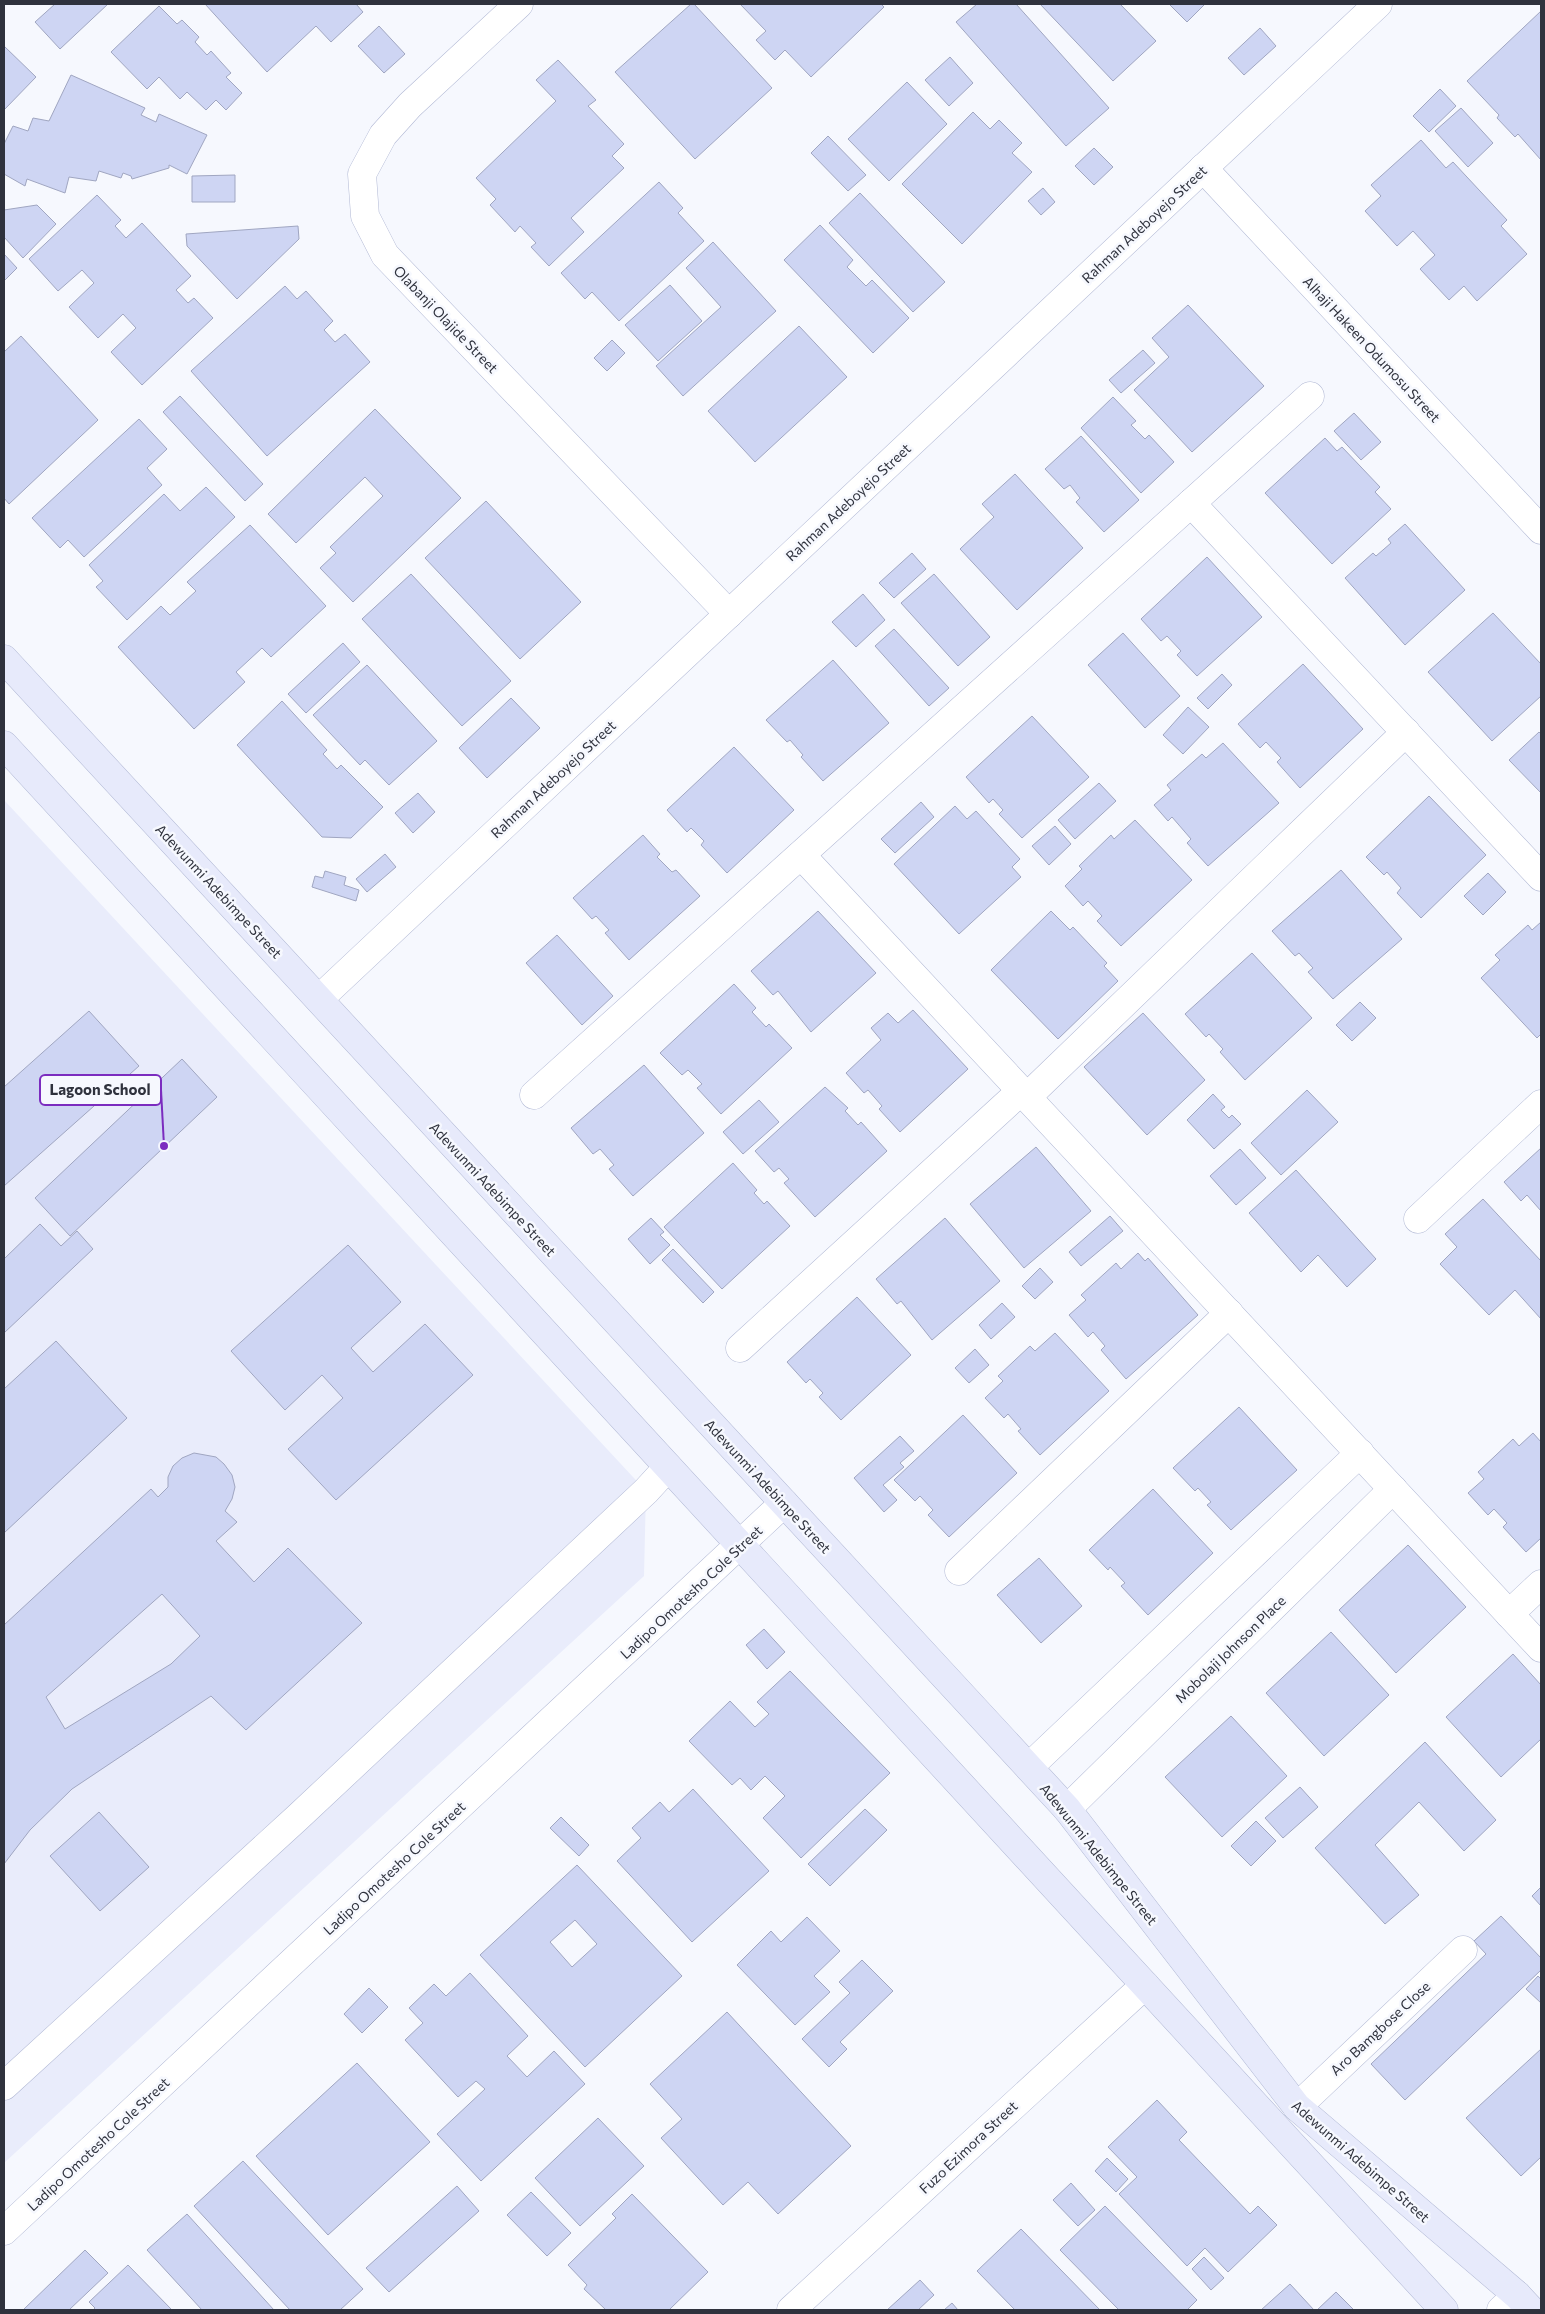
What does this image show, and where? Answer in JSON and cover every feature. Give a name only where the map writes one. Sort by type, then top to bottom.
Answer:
[{"type":"main road","name":"Adewunmi Adebimpe Street","points":[[4,659],[1067,1809],[1297,2107],[1516,2305]]},
{"type":"main road","points":[[4,746],[1444,2310]]},
{"type":"street","name":"Olabanji Olajide Street","points":[[519,4],[410,105],[383,135],[362,174],[365,216],[385,255],[729,614]]},
{"type":"street","name":"Rahman Adeboyejo Street","points":[[318,999],[1378,4]]},
{"type":"street","name":"Alhaji Hakeen Odumosu Street","points":[[1203,168],[1541,530]]},
{"type":"street","points":[[534,1095],[1310,396]]},
{"type":"street","points":[[1191,503],[1541,877]]},
{"type":"street","points":[[740,1348],[1024,1094],[1406,732]]},
{"type":"street","points":[[801,855],[1541,1648]]},
{"type":"street","points":[[1418,1219],[1541,1104]]},
{"type":"street","points":[[959,1571],[1229,1313]]},
{"type":"street","points":[[1029,1767],[1360,1454]]},
{"type":"street","points":[[4,2086],[297,1818],[646,1491],[668,1468]]},
{"type":"street","name":"Mobolaji Johnson Place","points":[[1067,1809],[1394,1489]]},
{"type":"street","name":"Ladipo Omotesho Cole Street","points":[[4,2232],[784,1503]]},
{"type":"street","points":[[1509,1614],[1541,1584]]},
{"type":"street","name":"Aro Bamgbose Close","points":[[1297,2107],[1463,1950]]},
{"type":"street","name":"Fuzo Ezimora Street","points":[[791,2310],[1145,1984]]},
{"type":"shaded area","points":[[4,800],[646,1491],[644,1576],[4,2163]]},
{"type":"building","points":[[55,4],[108,4],[60,49],[35,22]]},
{"type":"building","points":[[205,4],[356,4],[363,12],[331,42],[316,26],[267,72]]},
{"type":"building","points":[[691,4],[694,4],[772,88],[695,159],[615,72]]},
{"type":"building","points":[[740,4],[881,4],[884,7],[811,77],[785,50],[775,60],[756,40],[766,31]]},
{"type":"building","points":[[977,4],[1016,4],[1109,108],[1066,146],[956,22]]},
{"type":"building","points":[[1040,4],[1120,4],[1156,41],[1113,81]]},
{"type":"building","points":[[1169,4],[1205,4],[1187,22]]},
{"type":"building","points":[[159,6],[177,24],[182,20],[199,37],[195,42],[207,55],[211,51],[231,73],[226,77],[242,93],[226,110],[216,100],[206,110],[187,92],[180,99],[159,77],[147,89],[111,52]]},
{"type":"building","points":[[1541,11],[1541,160],[1518,134],[1515,137],[1497,118],[1499,115],[1467,81]]},
{"type":"building","points":[[379,26],[405,54],[384,73],[358,46]]},
{"type":"building","points":[[1260,28],[1276,46],[1244,75],[1228,58]]},
{"type":"building","points":[[4,46],[36,77],[4,110]]},
{"type":"building","points":[[950,57],[973,83],[949,106],[925,80]]},
{"type":"building","points":[[558,60],[596,100],[588,106],[624,144],[612,156],[624,168],[571,218],[584,232],[549,266],[531,247],[536,243],[520,226],[515,232],[490,205],[496,199],[476,178],[556,101],[536,80]]},
{"type":"building","points":[[71,75],[145,108],[141,115],[156,122],[159,114],[207,135],[187,174],[169,165],[169,168],[132,179],[131,176],[123,173],[121,178],[99,171],[96,181],[69,177],[65,193],[27,179],[25,186],[4,174],[4,144],[13,126],[28,131],[33,118],[49,121]]},
{"type":"building","points":[[907,82],[947,124],[889,181],[848,139]]},
{"type":"building","points":[[1440,89],[1456,106],[1429,132],[1413,116]]},
{"type":"building","points":[[1461,108],[1493,143],[1468,167],[1435,131]]},
{"type":"building","points":[[973,112],[990,129],[999,120],[1022,143],[1012,153],[1032,172],[962,244],[902,184]]},
{"type":"building","points":[[828,136],[866,175],[848,191],[811,153]]},
{"type":"building","points":[[1421,140],[1446,168],[1453,162],[1507,220],[1501,226],[1527,254],[1477,301],[1464,286],[1449,300],[1420,269],[1435,255],[1413,231],[1397,246],[1365,211],[1381,196],[1371,185]]},
{"type":"building","points":[[1094,148],[1113,167],[1094,185],[1075,166]]},
{"type":"building","points":[[235,175],[235,202],[192,202],[192,176]]},
{"type":"building","points":[[659,182],[683,208],[678,213],[704,241],[619,321],[592,292],[585,299],[561,273]]},
{"type":"building","points":[[1043,188],[1055,202],[1041,215],[1028,201]]},
{"type":"building","points":[[860,193],[945,282],[913,312],[829,223]]},
{"type":"building","points":[[97,195],[121,220],[115,226],[126,238],[142,223],[191,276],[176,290],[188,303],[194,298],[213,318],[142,385],[111,352],[136,328],[123,314],[98,338],[69,307],[94,283],[82,270],[58,291],[29,259]]},
{"type":"building","points":[[37,205],[56,224],[23,258],[4,237],[4,210]]},
{"type":"building","points":[[820,225],[853,260],[847,267],[866,286],[872,280],[909,318],[873,353],[784,260]]},
{"type":"building","points":[[298,226],[299,239],[237,299],[187,246],[186,234]]},
{"type":"building","points":[[713,242],[776,311],[683,396],[656,366],[721,307],[686,268]]},
{"type":"building","points":[[4,254],[17,268],[4,281]]},
{"type":"building","points":[[670,285],[702,321],[658,361],[625,325]]},
{"type":"building","points":[[285,286],[297,299],[306,291],[333,321],[324,330],[335,342],[345,334],[370,362],[267,456],[191,371]]},
{"type":"building","points":[[1188,305],[1264,386],[1192,452],[1134,390],[1169,357],[1152,338]]},
{"type":"building","points":[[799,326],[847,377],[755,462],[708,411]]},
{"type":"building","points":[[21,336],[98,420],[9,504],[4,498],[4,352]]},
{"type":"building","points":[[612,340],[625,353],[607,371],[594,358]]},
{"type":"building","points":[[1143,350],[1155,363],[1121,393],[1109,380]]},
{"type":"building","points":[[180,396],[263,484],[245,501],[163,412]]},
{"type":"building","points":[[1113,397],[1136,421],[1131,425],[1145,439],[1149,435],[1174,462],[1141,493],[1081,428]]},
{"type":"building","points":[[375,409],[461,498],[353,602],[320,568],[336,553],[330,547],[383,496],[365,477],[296,543],[268,514]]},
{"type":"building","points":[[1354,413],[1381,442],[1361,460],[1334,431]]},
{"type":"building","points":[[139,419],[167,449],[147,468],[162,485],[84,557],[68,540],[60,548],[32,518]]},
{"type":"building","points":[[1081,436],[1139,500],[1104,532],[1076,502],[1080,498],[1070,485],[1064,489],[1045,469]]},
{"type":"building","points":[[1325,438],[1337,451],[1342,447],[1380,487],[1375,492],[1391,509],[1332,564],[1265,493]]},
{"type":"building","points":[[1015,474],[1083,548],[1017,610],[960,549],[994,517],[982,504]]},
{"type":"building","points":[[206,487],[235,517],[127,620],[96,587],[103,581],[89,565],[164,494],[180,511]]},
{"type":"building","points":[[486,501],[581,602],[520,659],[425,558]]},
{"type":"building","points":[[1405,524],[1465,590],[1405,645],[1345,578],[1373,553],[1376,556],[1391,543],[1388,539]]},
{"type":"building","points":[[250,525],[326,606],[271,657],[262,648],[236,672],[245,682],[194,729],[118,647],[161,606],[170,615],[196,591],[187,582]]},
{"type":"building","points":[[912,553],[926,569],[894,598],[879,583]]},
{"type":"building","points":[[1207,557],[1262,617],[1197,676],[1177,655],[1181,651],[1167,636],[1161,641],[1141,619]]},
{"type":"building","points":[[411,574],[511,681],[462,726],[362,619]]},
{"type":"building","points":[[934,574],[990,637],[958,666],[901,603]]},
{"type":"building","points":[[863,594],[885,620],[856,647],[832,622]]},
{"type":"building","points":[[1493,613],[1541,664],[1541,696],[1492,741],[1428,672]]},
{"type":"building","points":[[894,629],[949,688],[929,706],[875,646]]},
{"type":"building","points":[[1123,633],[1180,696],[1145,728],[1088,665]]},
{"type":"building","points":[[343,643],[360,662],[306,713],[288,694]]},
{"type":"building","points":[[833,660],[889,723],[823,781],[801,757],[803,755],[790,740],[787,742],[766,720]]},
{"type":"building","points":[[1303,664],[1363,729],[1300,788],[1277,762],[1281,758],[1266,742],[1260,748],[1238,724]]},
{"type":"building","points":[[367,665],[437,741],[389,785],[365,760],[360,765],[313,715]]},
{"type":"building","points":[[1222,674],[1232,685],[1208,709],[1197,698]]},
{"type":"building","points":[[511,698],[540,728],[487,778],[459,748]]},
{"type":"building","points":[[282,701],[327,750],[323,754],[337,769],[341,765],[383,807],[351,838],[322,837],[237,745]]},
{"type":"building","points":[[1188,707],[1209,727],[1183,754],[1163,735]]},
{"type":"building","points":[[1032,716],[1089,777],[1022,838],[999,814],[1003,810],[993,799],[989,803],[966,777]]},
{"type":"building","points":[[1539,732],[1541,734],[1541,793],[1509,760]]},
{"type":"building","points":[[1223,743],[1279,803],[1208,866],[1187,843],[1191,839],[1172,817],[1168,821],[1154,805],[1171,790],[1167,785],[1202,754],[1206,758]]},
{"type":"building","points":[[734,747],[794,810],[727,873],[701,845],[704,841],[691,828],[687,832],[667,810]]},
{"type":"building","points":[[1099,783],[1116,801],[1075,839],[1058,820]]},
{"type":"building","points":[[418,793],[435,812],[413,833],[395,813]]},
{"type":"building","points":[[1429,796],[1486,855],[1421,918],[1397,893],[1401,888],[1387,872],[1384,875],[1366,857]]},
{"type":"building","points":[[921,802],[934,817],[895,853],[881,839]]},
{"type":"building","points":[[955,806],[967,819],[976,811],[1020,859],[1012,867],[1021,877],[959,934],[894,864]]},
{"type":"building","points":[[1135,820],[1192,880],[1121,946],[1097,921],[1102,916],[1088,901],[1083,906],[1065,886],[1082,869],[1079,866],[1111,835],[1114,839]]},
{"type":"building","points":[[1055,826],[1071,844],[1049,865],[1032,846]]},
{"type":"building","points":[[643,835],[660,854],[657,857],[672,872],[676,870],[700,896],[629,960],[605,933],[609,930],[596,916],[592,919],[573,898]]},
{"type":"building","points":[[385,854],[396,867],[367,892],[356,879]]},
{"type":"building","points":[[1341,870],[1402,939],[1333,999],[1308,972],[1313,968],[1299,953],[1295,956],[1272,931]]},
{"type":"building","points":[[325,871],[346,877],[344,885],[359,890],[356,901],[312,887],[315,876],[323,878]]},
{"type":"building","points":[[1488,873],[1506,892],[1483,915],[1464,896]]},
{"type":"building","points":[[818,911],[876,973],[811,1032],[778,991],[773,995],[751,971]]},
{"type":"building","points":[[1051,911],[1070,930],[1073,927],[1107,963],[1104,966],[1118,981],[1058,1039],[991,970]]},
{"type":"building","points":[[1541,922],[1541,1034],[1537,1038],[1481,978],[1500,960],[1495,955],[1528,925],[1532,930]]},
{"type":"building","points":[[557,935],[613,996],[582,1025],[526,963]]},
{"type":"building","points":[[1252,953],[1312,1018],[1245,1080],[1220,1052],[1223,1049],[1209,1034],[1206,1037],[1185,1014]]},
{"type":"building","points":[[734,984],[756,1008],[752,1012],[766,1027],[769,1024],[792,1048],[721,1114],[697,1088],[702,1084],[688,1070],[682,1075],[660,1053]]},
{"type":"building","points":[[1360,1002],[1376,1018],[1352,1041],[1336,1025]]},
{"type":"building","points":[[913,1010],[968,1069],[900,1132],[879,1109],[882,1106],[868,1090],[864,1093],[846,1073],[881,1040],[871,1028],[888,1013],[898,1023]]},
{"type":"building","points":[[89,1011],[139,1066],[4,1186],[4,1087]]},
{"type":"building","points":[[1143,1013],[1205,1080],[1147,1135],[1084,1067]]},
{"type":"building","points":[[182,1059],[217,1097],[70,1236],[35,1198]]},
{"type":"building","points":[[644,1065],[704,1133],[633,1196],[609,1169],[614,1165],[600,1149],[593,1154],[571,1128]]},
{"type":"building","points":[[825,1087],[848,1108],[845,1111],[858,1125],[861,1122],[887,1151],[815,1217],[784,1183],[789,1179],[779,1168],[774,1172],[755,1151]]},
{"type":"building","points":[[1307,1090],[1338,1122],[1281,1175],[1251,1143]]},
{"type":"building","points":[[1213,1094],[1225,1107],[1221,1110],[1229,1118],[1232,1115],[1241,1124],[1214,1149],[1187,1120]]},
{"type":"building","points":[[759,1100],[779,1122],[743,1154],[723,1132]]},
{"type":"building","points":[[1036,1147],[1091,1211],[1024,1268],[970,1204]]},
{"type":"building","points":[[1541,1148],[1541,1211],[1527,1195],[1521,1201],[1504,1182]]},
{"type":"building","points":[[1240,1149],[1266,1178],[1236,1205],[1210,1176]]},
{"type":"building","points":[[733,1163],[757,1190],[754,1193],[764,1204],[767,1201],[790,1226],[722,1289],[664,1227]]},
{"type":"building","points":[[1296,1170],[1376,1259],[1347,1287],[1318,1255],[1301,1272],[1249,1213]]},
{"type":"building","points":[[1483,1199],[1541,1261],[1541,1319],[1515,1290],[1489,1315],[1440,1264],[1457,1247],[1445,1234]]},
{"type":"building","points":[[1110,1216],[1123,1231],[1081,1266],[1069,1252]]},
{"type":"building","points":[[651,1218],[664,1232],[660,1235],[670,1245],[650,1264],[628,1239]]},
{"type":"building","points":[[945,1218],[1000,1281],[932,1340],[901,1301],[897,1304],[876,1279]]},
{"type":"building","points":[[40,1224],[61,1246],[77,1231],[93,1249],[4,1333],[4,1259]]},
{"type":"building","points":[[348,1245],[401,1302],[351,1348],[373,1372],[425,1324],[473,1375],[336,1500],[288,1449],[343,1398],[322,1375],[285,1410],[231,1351]]},
{"type":"building","points":[[673,1249],[714,1292],[703,1303],[662,1260]]},
{"type":"building","points":[[1138,1253],[1145,1261],[1148,1258],[1198,1315],[1126,1379],[1101,1350],[1105,1346],[1093,1332],[1088,1337],[1069,1315],[1086,1300],[1081,1295],[1116,1263],[1121,1269]]},
{"type":"building","points":[[1040,1268],[1053,1282],[1035,1299],[1022,1286]]},
{"type":"building","points":[[857,1297],[911,1355],[841,1420],[819,1397],[823,1393],[810,1379],[806,1383],[787,1362]]},
{"type":"building","points":[[1002,1303],[1015,1317],[991,1339],[979,1325]]},
{"type":"building","points":[[1055,1333],[1109,1391],[1040,1455],[1018,1431],[1021,1429],[1008,1414],[1004,1418],[985,1398],[1003,1381],[998,1376],[1030,1346],[1035,1351]]},
{"type":"building","points":[[56,1341],[127,1418],[4,1533],[4,1389]]},
{"type":"building","points":[[975,1349],[989,1365],[969,1383],[955,1368]]},
{"type":"building","points":[[1239,1407],[1297,1470],[1231,1530],[1207,1505],[1211,1502],[1198,1488],[1195,1491],[1173,1468]]},
{"type":"building","points":[[963,1415],[1017,1473],[949,1537],[928,1515],[933,1510],[920,1496],[915,1501],[894,1480]]},
{"type":"building","points":[[1533,1433],[1541,1442],[1541,1538],[1526,1552],[1503,1527],[1507,1523],[1494,1509],[1488,1515],[1468,1493],[1484,1479],[1478,1472],[1513,1439],[1519,1446]]},
{"type":"building","points":[[900,1436],[914,1451],[900,1463],[904,1467],[883,1485],[897,1500],[884,1512],[854,1478]]},
{"type":"building","points":[[194,1453],[216,1457],[232,1475],[235,1487],[232,1499],[225,1511],[237,1522],[216,1541],[254,1582],[288,1548],[362,1623],[246,1730],[211,1696],[72,1789],[30,1830],[4,1864],[4,1625],[151,1489],[158,1497],[168,1487],[168,1477],[173,1466],[182,1458]],"holes":[[[162,1594],[200,1636],[171,1664],[65,1729],[46,1697]]]},
{"type":"building","points":[[1153,1489],[1213,1553],[1148,1615],[1121,1586],[1125,1583],[1110,1567],[1108,1570],[1089,1550]]},
{"type":"building","points":[[1408,1545],[1466,1607],[1396,1673],[1339,1610]]},
{"type":"building","points":[[1039,1558],[1082,1606],[1041,1643],[997,1595]]},
{"type":"building","points":[[764,1629],[785,1652],[767,1669],[746,1645]]},
{"type":"building","points":[[1331,1632],[1389,1695],[1324,1756],[1266,1693]]},
{"type":"building","points":[[1513,1654],[1541,1685],[1541,1739],[1501,1777],[1446,1717]]},
{"type":"building","points":[[790,1671],[890,1773],[801,1858],[763,1818],[785,1796],[765,1776],[751,1790],[740,1778],[732,1785],[689,1741],[730,1701],[755,1727],[769,1714],[757,1702]]},
{"type":"building","points":[[1231,1716],[1287,1776],[1222,1837],[1165,1777]]},
{"type":"building","points":[[1425,1742],[1496,1820],[1464,1851],[1419,1802],[1375,1845],[1419,1895],[1385,1924],[1315,1848]]},
{"type":"building","points":[[1300,1787],[1318,1807],[1283,1838],[1265,1818]]},
{"type":"building","points":[[693,1789],[769,1871],[692,1942],[617,1861],[641,1838],[632,1828],[660,1802],[669,1812]]},
{"type":"building","points":[[865,1809],[887,1830],[830,1886],[808,1864]]},
{"type":"building","points":[[99,1812],[149,1867],[100,1911],[50,1856]]},
{"type":"building","points":[[561,1817],[589,1845],[579,1856],[550,1828]]},
{"type":"building","points":[[1256,1821],[1276,1841],[1251,1866],[1231,1846]]},
{"type":"building","points":[[577,1865],[682,1976],[585,2067],[480,1955]],"holes":[[[575,1920],[597,1944],[572,1967],[550,1942]]]},
{"type":"building","points":[[1541,1887],[1541,1906],[1532,1896]]},
{"type":"building","points":[[1501,1916],[1541,1958],[1541,1970],[1405,2100],[1371,2064],[1486,1954],[1474,1941]]},
{"type":"building","points":[[807,1917],[840,1951],[814,1976],[830,1992],[795,2025],[737,1965],[771,1931],[781,1942]]},
{"type":"building","points":[[862,1960],[893,1991],[840,2042],[847,2049],[829,2067],[802,2039],[850,1993],[839,1982]]},
{"type":"building","points":[[470,1973],[528,2036],[507,2056],[527,2077],[554,2051],[585,2084],[481,2181],[437,2134],[485,2089],[476,2081],[458,2097],[405,2040],[423,2023],[409,2008],[434,1984],[446,1996]]},
{"type":"building","points":[[1538,1976],[1541,1979],[1541,2003],[1526,1989]]},
{"type":"building","points":[[369,1988],[388,2007],[362,2033],[344,2014]]},
{"type":"building","points":[[727,2012],[851,2146],[778,2214],[748,2182],[723,2205],[661,2138],[682,2119],[650,2084]]},
{"type":"building","points":[[1541,2049],[1541,2157],[1521,2176],[1466,2118]]},
{"type":"building","points":[[357,2063],[430,2142],[328,2235],[256,2156]]},
{"type":"building","points":[[1157,2100],[1187,2132],[1179,2140],[1250,2214],[1258,2206],[1277,2225],[1228,2272],[1205,2248],[1187,2266],[1119,2194],[1137,2177],[1108,2147]]},
{"type":"building","points":[[598,2118],[644,2166],[580,2226],[535,2178]]},
{"type":"building","points":[[1107,2158],[1128,2179],[1116,2192],[1095,2171]]},
{"type":"building","points":[[243,2161],[363,2289],[340,2310],[290,2310],[194,2206]]},
{"type":"building","points":[[1071,2183],[1095,2210],[1078,2226],[1053,2200]]},
{"type":"building","points":[[457,2186],[479,2211],[389,2292],[366,2268]]},
{"type":"building","points":[[531,2192],[571,2233],[547,2256],[507,2215]]},
{"type":"building","points":[[632,2194],[708,2272],[669,2310],[606,2310],[584,2289],[587,2285],[568,2265],[616,2218],[612,2214]]},
{"type":"building","points":[[1105,2206],[1197,2300],[1187,2310],[1119,2310],[1060,2250]]},
{"type":"building","points":[[187,2214],[274,2310],[202,2310],[147,2250]]},
{"type":"building","points":[[1021,2229],[1100,2310],[1015,2310],[977,2271]]},
{"type":"building","points":[[85,2250],[108,2273],[69,2310],[23,2310]]},
{"type":"building","points":[[1204,2257],[1224,2278],[1211,2290],[1192,2269]]},
{"type":"building","points":[[128,2265],[172,2310],[93,2310],[95,2308],[89,2302]]},
{"type":"building","points":[[920,2280],[934,2295],[918,2310],[887,2310]]},
{"type":"building","points":[[1290,2284],[1314,2310],[1261,2310]]},
{"type":"building","points":[[1336,2292],[1354,2310],[1317,2310]]},
{"type":"building","points":[[952,2303],[958,2310],[944,2310]]},
{"type":"place","name":"Lagoon School","points":[[164,1146]]}]
